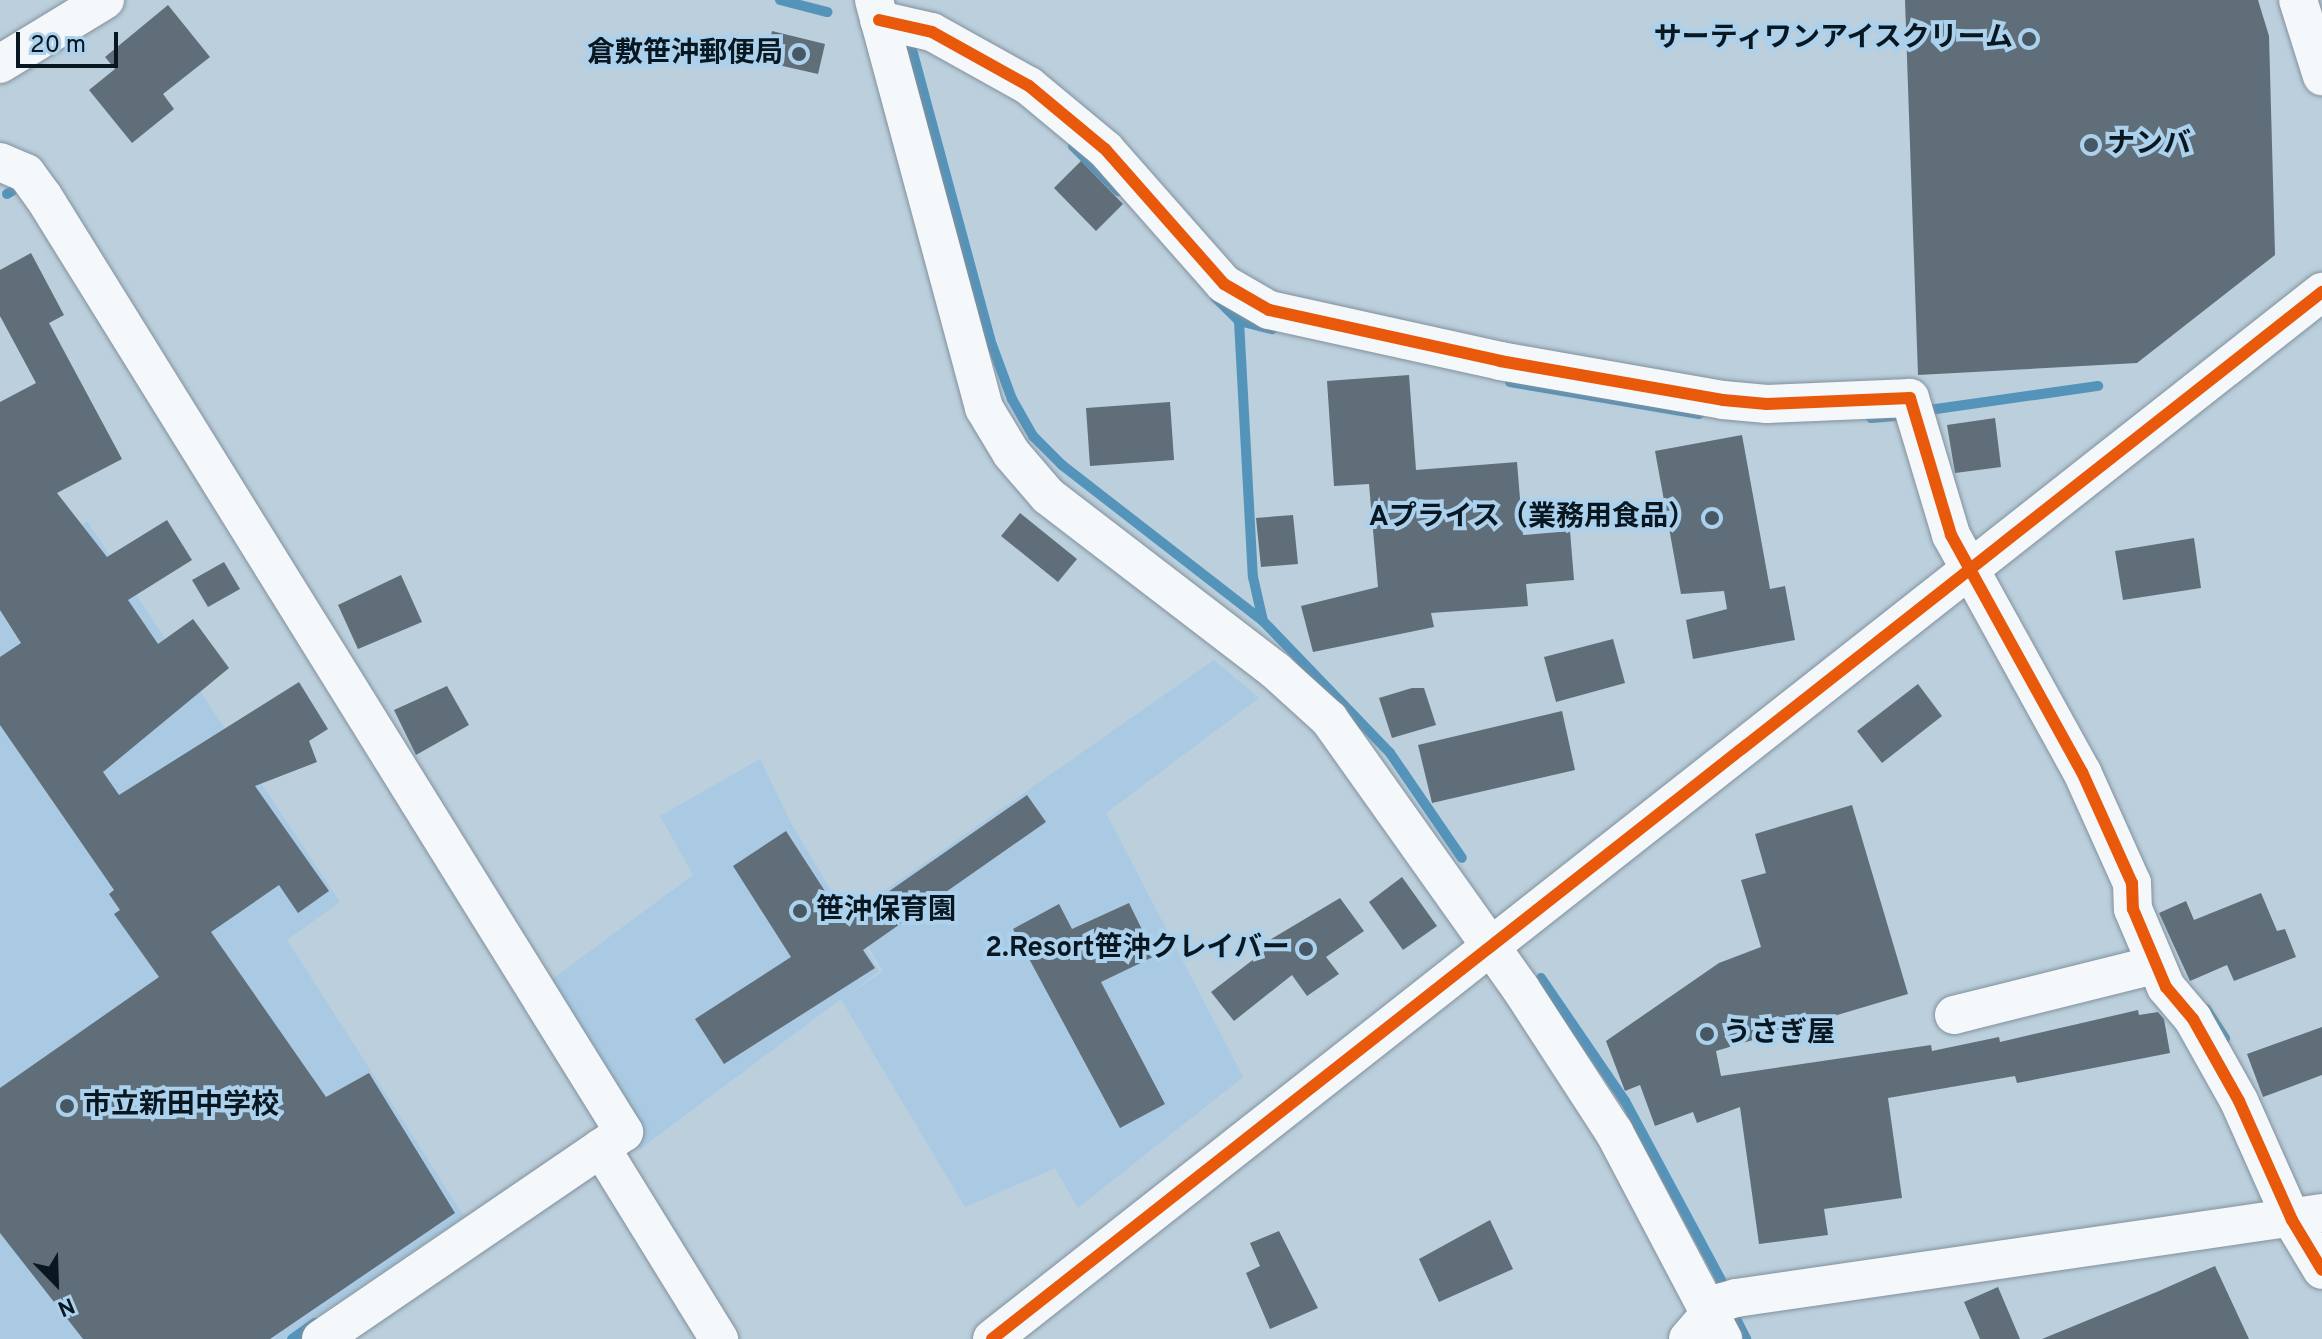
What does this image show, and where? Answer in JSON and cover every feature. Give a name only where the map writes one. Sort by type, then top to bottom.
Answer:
[{"type":"street","points":[[0,64],[105,0]]},
{"type":"street","points":[[2298,0],[2322,76]]},
{"type":"street","points":[[876,10],[932,32],[1029,86],[1105,149],[1224,284],[1269,310],[1500,361],[1723,400],[1767,404],[1910,398],[1948,524],[1969,571],[2082,772],[2132,883],[2133,909],[2155,965],[2309,1216],[2322,1270]]},
{"type":"street","points":[[876,10],[984,408],[1011,453],[1048,496],[1276,671],[1329,719],[1491,948],[1614,1132],[1707,1330],[1736,1298],[2309,1216]]},
{"type":"street","points":[[0,162],[26,173],[43,196],[624,1132],[321,1339]]},
{"type":"street","points":[[992,1339],[2322,292]]},
{"type":"street","points":[[1954,1015],[2155,965]]},
{"type":"street","points":[[590,1155],[719,1339]]},
{"type":"shaded area","points":[[87,521],[340,902],[287,940],[464,1216],[284,1339],[0,1339],[0,589]]},
{"type":"shaded area","points":[[1214,660],[1259,698],[1106,813],[1243,1077],[1078,1208],[1055,1168],[965,1207],[841,999],[640,1149],[543,986],[693,875],[660,816],[760,759],[792,825],[879,971],[843,999],[883,971],[850,915]]},
{"type":"building","name":"ナンバ","points":[[1905,0],[2258,0],[2269,36],[2275,255],[2137,363],[1918,375]]},
{"type":"building","points":[[168,5],[210,57],[163,94],[174,109],[132,143],[89,90],[115,69],[105,57]]},
{"type":"building","points":[[772,31],[825,44],[818,74],[765,62]]},
{"type":"building","points":[[1081,161],[1123,204],[1096,231],[1054,188]]},
{"type":"building","points":[[31,253],[64,315],[49,323],[122,459],[57,493],[107,557],[167,520],[192,560],[128,600],[158,644],[193,619],[229,668],[103,772],[119,795],[299,682],[328,729],[309,741],[317,762],[255,786],[329,891],[298,913],[279,885],[211,932],[326,1097],[369,1073],[455,1213],[270,1339],[83,1339],[0,1233],[0,1088],[159,977],[114,914],[120,910],[109,894],[114,890],[0,725],[0,657],[21,643],[0,610],[0,402],[36,383],[0,316],[0,270]]},
{"type":"building","points":[[1409,375],[1416,470],[1517,462],[1523,535],[1570,531],[1574,580],[1526,584],[1528,606],[1431,613],[1434,627],[1313,652],[1301,606],[1378,587],[1369,484],[1334,486],[1327,381]]},
{"type":"building","points":[[1170,402],[1174,460],[1090,466],[1086,408]]},
{"type":"building","points":[[1995,418],[2001,467],[1955,473],[1947,425]]},
{"type":"building","name":"Aプライス（業務用食品）","points":[[1742,435],[1770,589],[1785,586],[1795,640],[1693,659],[1686,620],[1727,609],[1724,591],[1681,594],[1655,451]]},
{"type":"building","points":[[1020,513],[1077,559],[1058,582],[1001,536]]},
{"type":"building","points":[[1293,515],[1298,564],[1261,567],[1256,518]]},
{"type":"building","points":[[2194,538],[2201,588],[2123,600],[2115,551]]},
{"type":"building","points":[[224,562],[240,589],[208,607],[192,580]]},
{"type":"building","points":[[401,575],[422,622],[358,649],[338,605]]},
{"type":"building","points":[[1613,639],[1625,683],[1556,702],[1544,657]]},
{"type":"building","points":[[1918,684],[1942,716],[1882,763],[1857,731]]},
{"type":"building","points":[[447,686],[469,725],[416,755],[394,710]]},
{"type":"building","points":[[1412,688],[1424,688],[1436,725],[1392,738],[1379,698]]},
{"type":"building","points":[[1562,711],[1575,770],[1432,803],[1418,745]]},
{"type":"building","name":"笹沖保育園","points":[[1027,795],[1046,822],[863,950],[875,968],[724,1064],[695,1019],[791,957],[733,866],[786,831],[845,922]]},
{"type":"building","points":[[1852,805],[1908,994],[1716,1051],[1721,1076],[1931,1045],[1932,1051],[1999,1037],[2000,1042],[2138,1010],[2139,1015],[2158,1012],[2164,1019],[2170,1053],[2017,1083],[2015,1076],[1888,1098],[1902,1198],[1824,1209],[1828,1235],[1759,1244],[1740,1107],[1697,1123],[1693,1112],[1655,1126],[1640,1085],[1625,1091],[1606,1041],[1719,963],[1761,947],[1741,880],[1766,873],[1755,834]]},
{"type":"building","points":[[1402,877],[1437,926],[1403,950],[1369,902]]},
{"type":"building","points":[[2261,893],[2277,931],[2285,929],[2296,957],[2234,981],[2227,965],[2190,981],[2159,913],[2186,901],[2194,920]]},
{"type":"building","name":"2.Resort笹沖クレイバー","points":[[1340,898],[1364,931],[1326,957],[1339,974],[1307,996],[1292,975],[1234,1021],[1211,992],[1271,946],[1268,941]]},
{"type":"building","points":[[1129,903],[1155,956],[1101,982],[1165,1104],[1120,1128],[1013,929],[1059,904],[1072,929]]},
{"type":"building","points":[[2322,1027],[2322,1075],[2263,1097],[2247,1054]]},
{"type":"building","points":[[1490,1220],[1513,1269],[1439,1302],[1419,1259]]},
{"type":"building","points":[[1279,1231],[1318,1308],[1270,1329],[1246,1273],[1260,1266],[1250,1243]]},
{"type":"building","points":[[2215,1266],[2249,1339],[2042,1339],[2159,1291]]},
{"type":"building","points":[[1998,1287],[2020,1339],[1980,1339],[1964,1302]]},
{"type":"waterway","points":[[780,0],[827,12]]},
{"type":"waterway","points":[[910,42],[992,345],[1012,399],[1033,436],[1062,465],[1263,621]]},
{"type":"waterway","points":[[1073,146],[1118,191]]},
{"type":"waterway","points":[[7,194],[17,188]]},
{"type":"waterway","points":[[1215,297],[1239,321],[1253,577],[1263,621],[1390,753],[1462,858]]},
{"type":"waterway","points":[[1239,321],[1272,329]]},
{"type":"waterway","points":[[1510,382],[1699,414]]},
{"type":"waterway","points":[[1922,411],[2098,386]]},
{"type":"waterway","points":[[1871,418],[1906,415]]},
{"type":"waterway","points":[[1541,978],[1625,1101],[1724,1286]]},
{"type":"waterway","points":[[2206,1009],[2225,1038]]},
{"type":"waterway","points":[[1735,1317],[1746,1339]]},
{"type":"waterway","points":[[292,1339],[315,1323]]},
{"type":"cycle path","points":[[879,20],[932,32],[1029,86],[1105,149],[1224,284],[1269,310],[1500,361],[1723,400],[1767,404],[1910,398],[1951,535],[2082,772],[2132,883],[2133,909],[2166,987],[2193,1019],[2239,1101],[2292,1220],[2322,1270]]},
{"type":"cycle path","points":[[992,1339],[2322,292]]},
{"type":"place","name":"サーティワンアイスクリーム","points":[[2029,39]]},
{"type":"place","name":"倉敷笹沖郵便局","points":[[799,54]]},
{"type":"place","name":"ナンバ","points":[[2091,145]]},
{"type":"place","name":"Aプライス（業務用食品）","points":[[1712,518]]},
{"type":"place","name":"笹沖保育園","points":[[800,911]]},
{"type":"place","name":"2.Resort笹沖クレイバー","points":[[1306,949]]},
{"type":"place","name":"うさぎ屋","points":[[1707,1034]]},
{"type":"place","name":"市立新田中学校","points":[[67,1106]]}]
